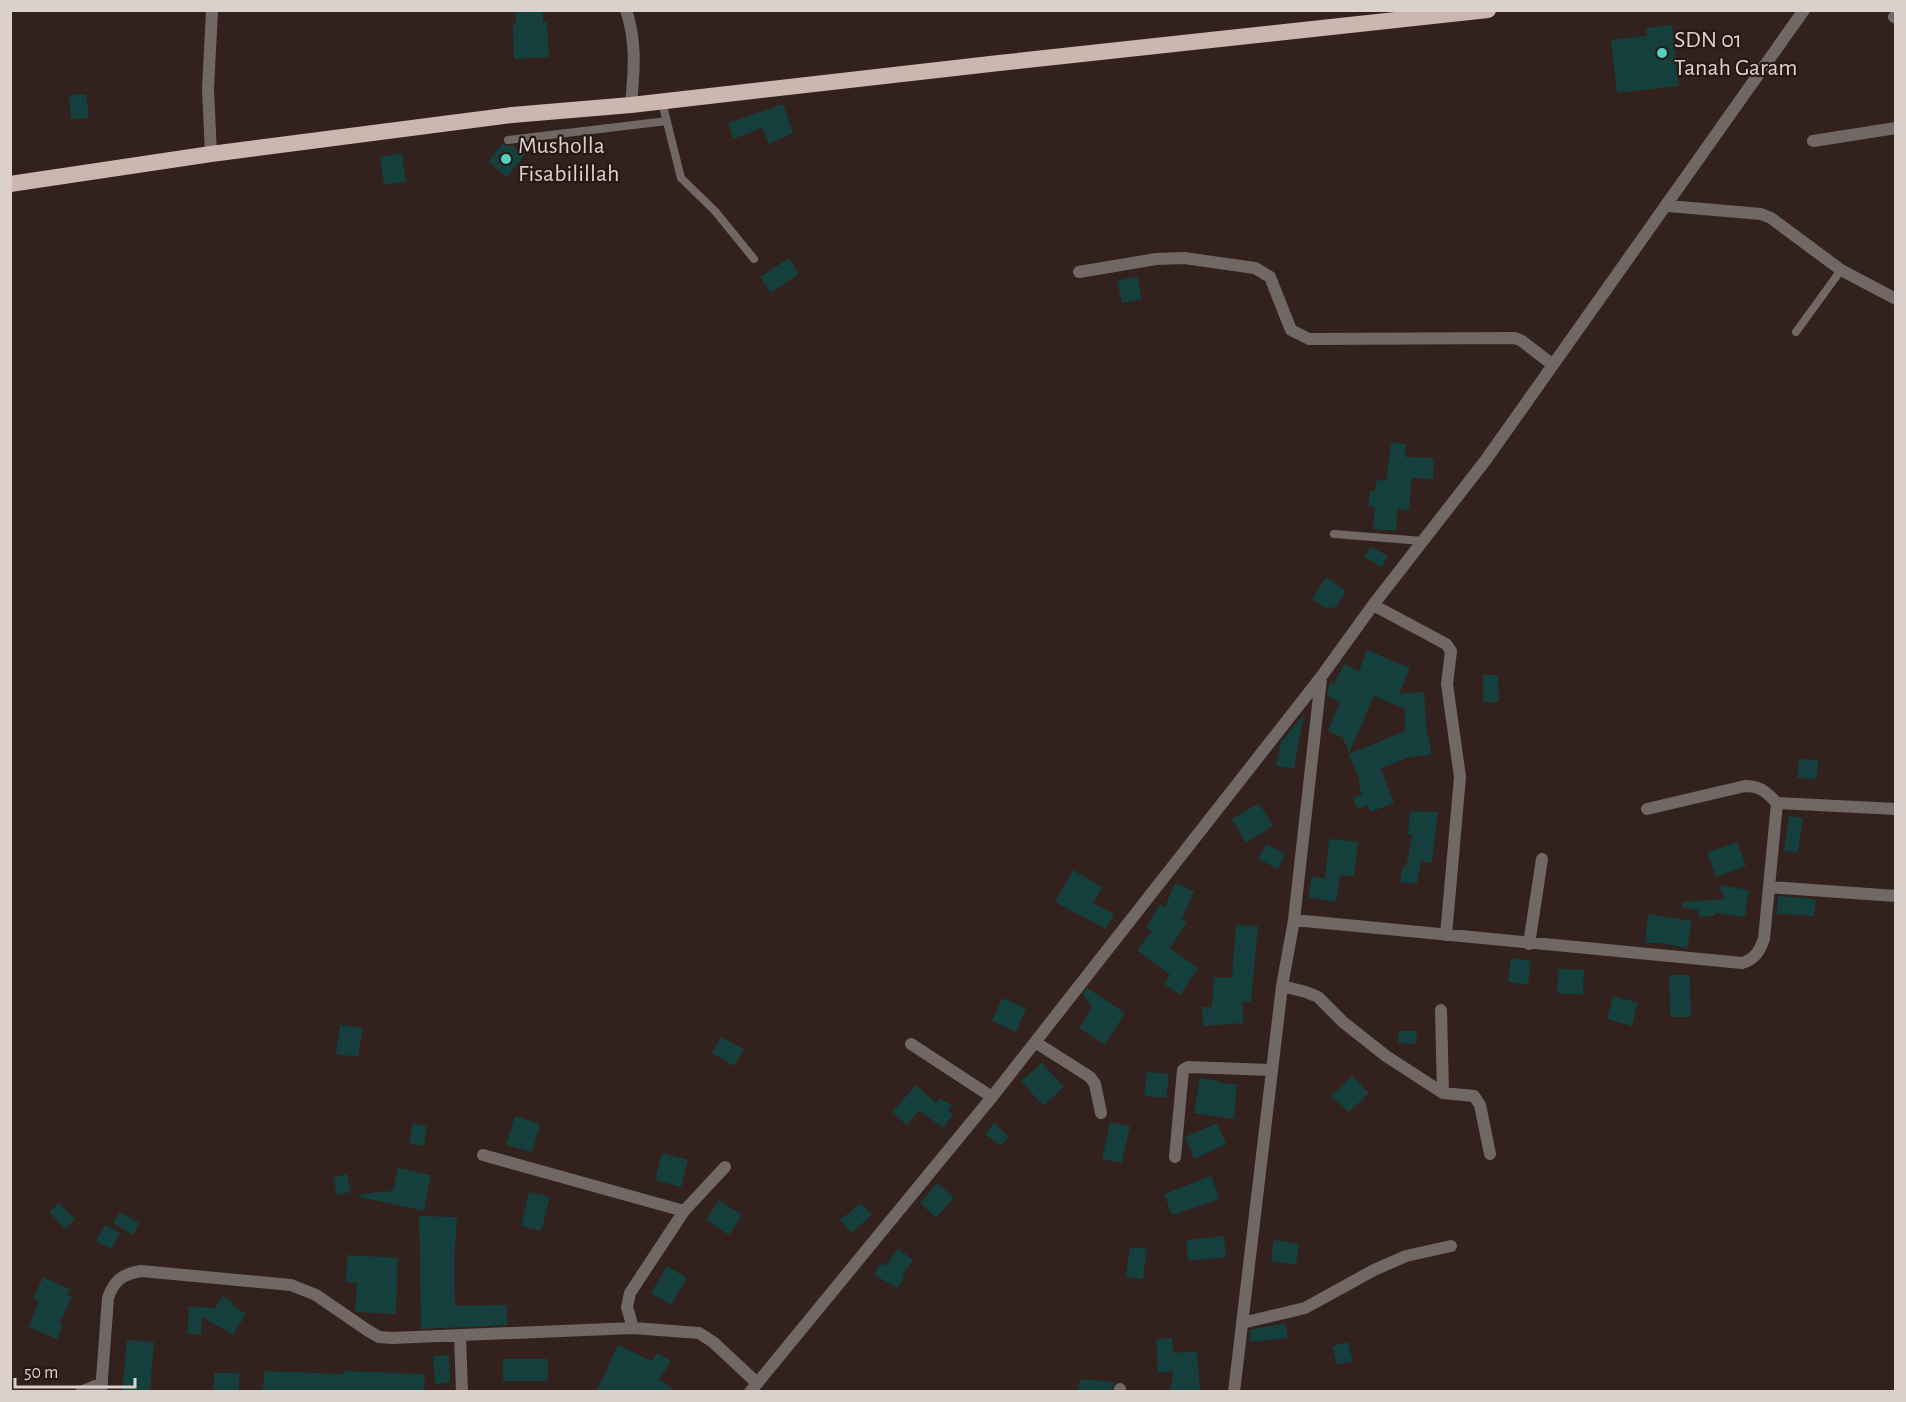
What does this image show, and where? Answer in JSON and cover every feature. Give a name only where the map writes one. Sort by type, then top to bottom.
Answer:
[{"type":"highway","points":[[10,184],[211,154],[512,115],[662,102],[1488,10]]},
{"type":"street","points":[[211,154],[208,88],[212,10]]},
{"type":"street","points":[[626,10],[635,54],[631,105]]},
{"type":"street","points":[[81,1392],[102,1387],[108,1298],[112,1287],[119,1278],[141,1271],[291,1285],[316,1295],[379,1337],[633,1328],[699,1333],[706,1336],[754,1387],[992,1097],[1321,677],[1485,461],[1668,206],[1804,10]]},
{"type":"street","points":[[1812,141],[1896,129]]},
{"type":"street","points":[[1668,206],[1761,214],[1771,218],[1841,270],[1896,300]]},
{"type":"street","points":[[1079,272],[1156,259],[1184,258],[1255,268],[1270,277],[1291,330],[1308,339],[1515,338],[1522,340],[1553,365]]},
{"type":"street","points":[[1373,606],[1446,644],[1451,651],[1447,684],[1460,777],[1446,934]]},
{"type":"street","points":[[1234,1392],[1271,1070],[1282,986],[1294,920],[1321,677]]},
{"type":"street","points":[[1647,809],[1745,786],[1764,789],[1777,803],[1896,809]]},
{"type":"street","points":[[1294,920],[1742,963],[1752,960],[1764,939],[1777,803]]},
{"type":"street","points":[[1529,944],[1542,859]]},
{"type":"street","points":[[1769,886],[1896,896]]},
{"type":"street","points":[[1282,986],[1318,997],[1343,1022],[1386,1056],[1443,1093],[1474,1096],[1478,1100],[1490,1154]]},
{"type":"street","points":[[1441,1010],[1443,1093]]},
{"type":"street","points":[[1035,1042],[1090,1077],[1095,1084],[1101,1113]]},
{"type":"street","points":[[911,1044],[992,1097]]},
{"type":"street","points":[[1175,1157],[1183,1070],[1188,1067],[1271,1070]]},
{"type":"street","points":[[483,1155],[684,1211]]},
{"type":"street","points":[[633,1328],[627,1307],[630,1293],[684,1211],[725,1167]]},
{"type":"street","points":[[1242,1323],[1305,1308],[1374,1270],[1406,1256],[1451,1246]]},
{"type":"street","points":[[460,1335],[462,1392]]},
{"type":"lane","points":[[662,102],[681,178],[715,211],[754,259]]},
{"type":"lane","points":[[508,141],[667,121]]},
{"type":"lane","points":[[1796,332],[1841,270]]},
{"type":"lane","points":[[1334,534],[1423,541]]},
{"type":"building","points":[[515,10],[543,10],[543,22],[547,22],[549,57],[514,59]]},
{"type":"building","name":"SDN 01 Tanah Garam","points":[[1672,25],[1679,86],[1617,93],[1611,40],[1647,36],[1646,28]]},
{"type":"building","points":[[86,94],[89,118],[71,119],[69,95]]},
{"type":"building","points":[[783,104],[793,133],[769,144],[762,128],[733,139],[728,123]]},
{"type":"building","name":"Musholla Fisabilillah","points":[[503,143],[506,146],[513,146],[525,155],[507,177],[488,162]]},
{"type":"building","points":[[402,153],[406,182],[384,185],[380,157]]},
{"type":"building","points":[[789,258],[799,274],[771,293],[760,277]]},
{"type":"building","points":[[1137,276],[1142,299],[1122,303],[1117,281]]},
{"type":"building","points":[[1391,442],[1406,444],[1405,457],[1434,458],[1433,479],[1412,478],[1409,510],[1398,509],[1396,531],[1373,529],[1375,507],[1368,506],[1370,491],[1375,491],[1376,480],[1386,481]]},
{"type":"building","points":[[1370,546],[1388,556],[1382,567],[1364,557]]},
{"type":"building","points":[[1326,577],[1346,591],[1335,609],[1331,606],[1328,610],[1312,599]]},
{"type":"building","points":[[1367,650],[1410,668],[1399,694],[1424,692],[1427,736],[1429,736],[1431,755],[1410,757],[1381,768],[1394,803],[1370,812],[1368,805],[1357,809],[1353,798],[1362,794],[1358,782],[1360,781],[1349,754],[1405,731],[1405,709],[1374,696],[1349,753],[1343,738],[1328,731],[1340,702],[1327,696],[1331,682],[1334,684],[1344,664],[1359,671]]},
{"type":"building","points":[[1483,675],[1498,675],[1499,702],[1483,702]]},
{"type":"building","points":[[1304,714],[1294,769],[1276,766],[1281,742]]},
{"type":"building","points":[[1799,759],[1818,760],[1817,779],[1797,778]]},
{"type":"building","points":[[1259,803],[1273,826],[1246,843],[1232,819]]},
{"type":"building","points":[[1410,811],[1438,812],[1432,863],[1421,861],[1417,884],[1400,882],[1403,866],[1406,867],[1412,835],[1408,834]]},
{"type":"building","points":[[1789,816],[1803,818],[1798,852],[1784,851]]},
{"type":"building","points":[[1329,839],[1358,842],[1354,876],[1340,875],[1336,902],[1308,897],[1312,876],[1325,879]]},
{"type":"building","points":[[1737,842],[1746,866],[1716,877],[1707,853]]},
{"type":"building","points":[[1266,844],[1285,854],[1278,869],[1258,859]]},
{"type":"building","points":[[1073,870],[1102,887],[1093,903],[1114,914],[1106,929],[1055,902]]},
{"type":"building","points":[[1175,883],[1194,891],[1182,919],[1187,922],[1170,948],[1198,968],[1180,995],[1164,984],[1170,975],[1137,950],[1152,931],[1146,927],[1160,905],[1165,907]]},
{"type":"building","points":[[1719,885],[1749,890],[1745,917],[1715,913],[1715,916],[1699,917],[1698,910],[1682,907],[1682,902],[1725,899]]},
{"type":"building","points":[[1778,896],[1816,899],[1814,916],[1777,914]]},
{"type":"building","points":[[1648,914],[1692,921],[1687,948],[1661,943],[1645,943]]},
{"type":"building","points":[[1236,925],[1258,926],[1251,1002],[1242,1002],[1244,1023],[1203,1026],[1202,1007],[1212,1007],[1214,977],[1232,978]]},
{"type":"building","points":[[1511,958],[1531,961],[1528,985],[1508,982]]},
{"type":"building","points":[[1558,969],[1584,970],[1583,995],[1557,993]]},
{"type":"building","points":[[1669,975],[1690,975],[1691,1017],[1670,1017]]},
{"type":"building","points":[[1087,988],[1125,1013],[1105,1045],[1079,1028],[1092,1007],[1083,994]]},
{"type":"building","points":[[1613,996],[1638,1003],[1632,1026],[1607,1019]]},
{"type":"building","points":[[1002,998],[1026,1008],[1016,1032],[992,1021]]},
{"type":"building","points":[[340,1025],[363,1028],[358,1057],[336,1054]]},
{"type":"building","points":[[1399,1031],[1417,1031],[1416,1044],[1398,1043]]},
{"type":"building","points":[[721,1037],[744,1049],[734,1066],[712,1053]]},
{"type":"building","points":[[1042,1063],[1064,1087],[1043,1106],[1021,1081]]},
{"type":"building","points":[[1147,1072],[1169,1074],[1166,1098],[1144,1096]]},
{"type":"building","points":[[1352,1076],[1369,1093],[1349,1112],[1331,1096]]},
{"type":"building","points":[[1200,1078],[1218,1081],[1218,1083],[1237,1084],[1234,1119],[1194,1113]]},
{"type":"building","points":[[916,1085],[936,1103],[940,1098],[952,1106],[948,1111],[953,1114],[944,1128],[919,1111],[907,1125],[892,1112]]},
{"type":"building","points":[[515,1116],[540,1124],[532,1152],[506,1145]]},
{"type":"building","points":[[1110,1122],[1130,1126],[1122,1163],[1102,1159]]},
{"type":"building","points":[[413,1123],[427,1126],[424,1146],[409,1144]]},
{"type":"building","points":[[994,1123],[1009,1136],[1001,1146],[985,1134]]},
{"type":"building","points":[[1217,1123],[1226,1144],[1194,1159],[1185,1137]]},
{"type":"building","points":[[662,1153],[688,1160],[681,1187],[655,1180]]},
{"type":"building","points":[[398,1168],[431,1175],[424,1211],[360,1197],[360,1194],[393,1191]]},
{"type":"building","points":[[347,1174],[351,1192],[337,1195],[333,1177]]},
{"type":"building","points":[[1211,1176],[1220,1199],[1172,1215],[1164,1194]]},
{"type":"building","points":[[937,1183],[954,1198],[936,1218],[920,1203]]},
{"type":"building","points":[[529,1192],[550,1197],[541,1231],[521,1226]]},
{"type":"building","points":[[719,1200],[742,1215],[729,1235],[706,1220]]},
{"type":"building","points":[[59,1203],[75,1219],[65,1229],[49,1212]]},
{"type":"building","points":[[861,1203],[872,1215],[851,1233],[840,1220]]},
{"type":"building","points":[[120,1212],[139,1223],[133,1235],[113,1223]]},
{"type":"building","points":[[419,1216],[457,1217],[454,1262],[455,1306],[507,1305],[507,1325],[421,1329]]},
{"type":"building","points":[[105,1225],[120,1233],[111,1249],[96,1241]]},
{"type":"building","points":[[1224,1236],[1226,1257],[1188,1261],[1186,1240]]},
{"type":"building","points":[[1274,1240],[1299,1244],[1296,1265],[1271,1261]]},
{"type":"building","points":[[1130,1247],[1147,1249],[1143,1279],[1126,1277]]},
{"type":"building","points":[[898,1249],[913,1260],[902,1275],[905,1276],[898,1288],[874,1275],[881,1263],[886,1266]]},
{"type":"building","points":[[347,1255],[398,1258],[396,1314],[355,1312],[357,1283],[346,1282]]},
{"type":"building","points":[[667,1266],[687,1278],[671,1305],[651,1293]]},
{"type":"building","points":[[43,1277],[71,1290],[66,1295],[72,1297],[59,1324],[63,1325],[57,1339],[28,1327],[39,1302],[33,1299]]},
{"type":"building","points":[[223,1296],[246,1314],[233,1335],[202,1317],[201,1335],[187,1333],[189,1308],[185,1306],[215,1308]]},
{"type":"building","points":[[1285,1323],[1288,1338],[1250,1342],[1250,1330]]},
{"type":"building","points":[[1172,1338],[1173,1353],[1197,1351],[1200,1392],[1170,1392],[1173,1371],[1158,1373],[1156,1339]]},
{"type":"building","points":[[127,1340],[154,1342],[150,1392],[122,1392]]},
{"type":"building","points":[[1348,1342],[1353,1361],[1337,1365],[1332,1346]]},
{"type":"building","points":[[618,1345],[652,1361],[657,1353],[671,1361],[659,1380],[677,1392],[596,1392]]},
{"type":"building","points":[[449,1355],[450,1383],[435,1384],[433,1356]]},
{"type":"building","points":[[503,1359],[548,1359],[548,1381],[503,1381]]},
{"type":"building","points":[[264,1371],[425,1374],[424,1392],[263,1392]]},
{"type":"building","points":[[214,1373],[239,1373],[239,1392],[214,1392]]},
{"type":"building","points":[[1080,1379],[1115,1382],[1111,1392],[1078,1392]]},
{"type":"place","name":"SDN 01 Tanah Garam","points":[[1662,53]]},
{"type":"place","name":"Musholla Fisabilillah","points":[[506,159]]}]
